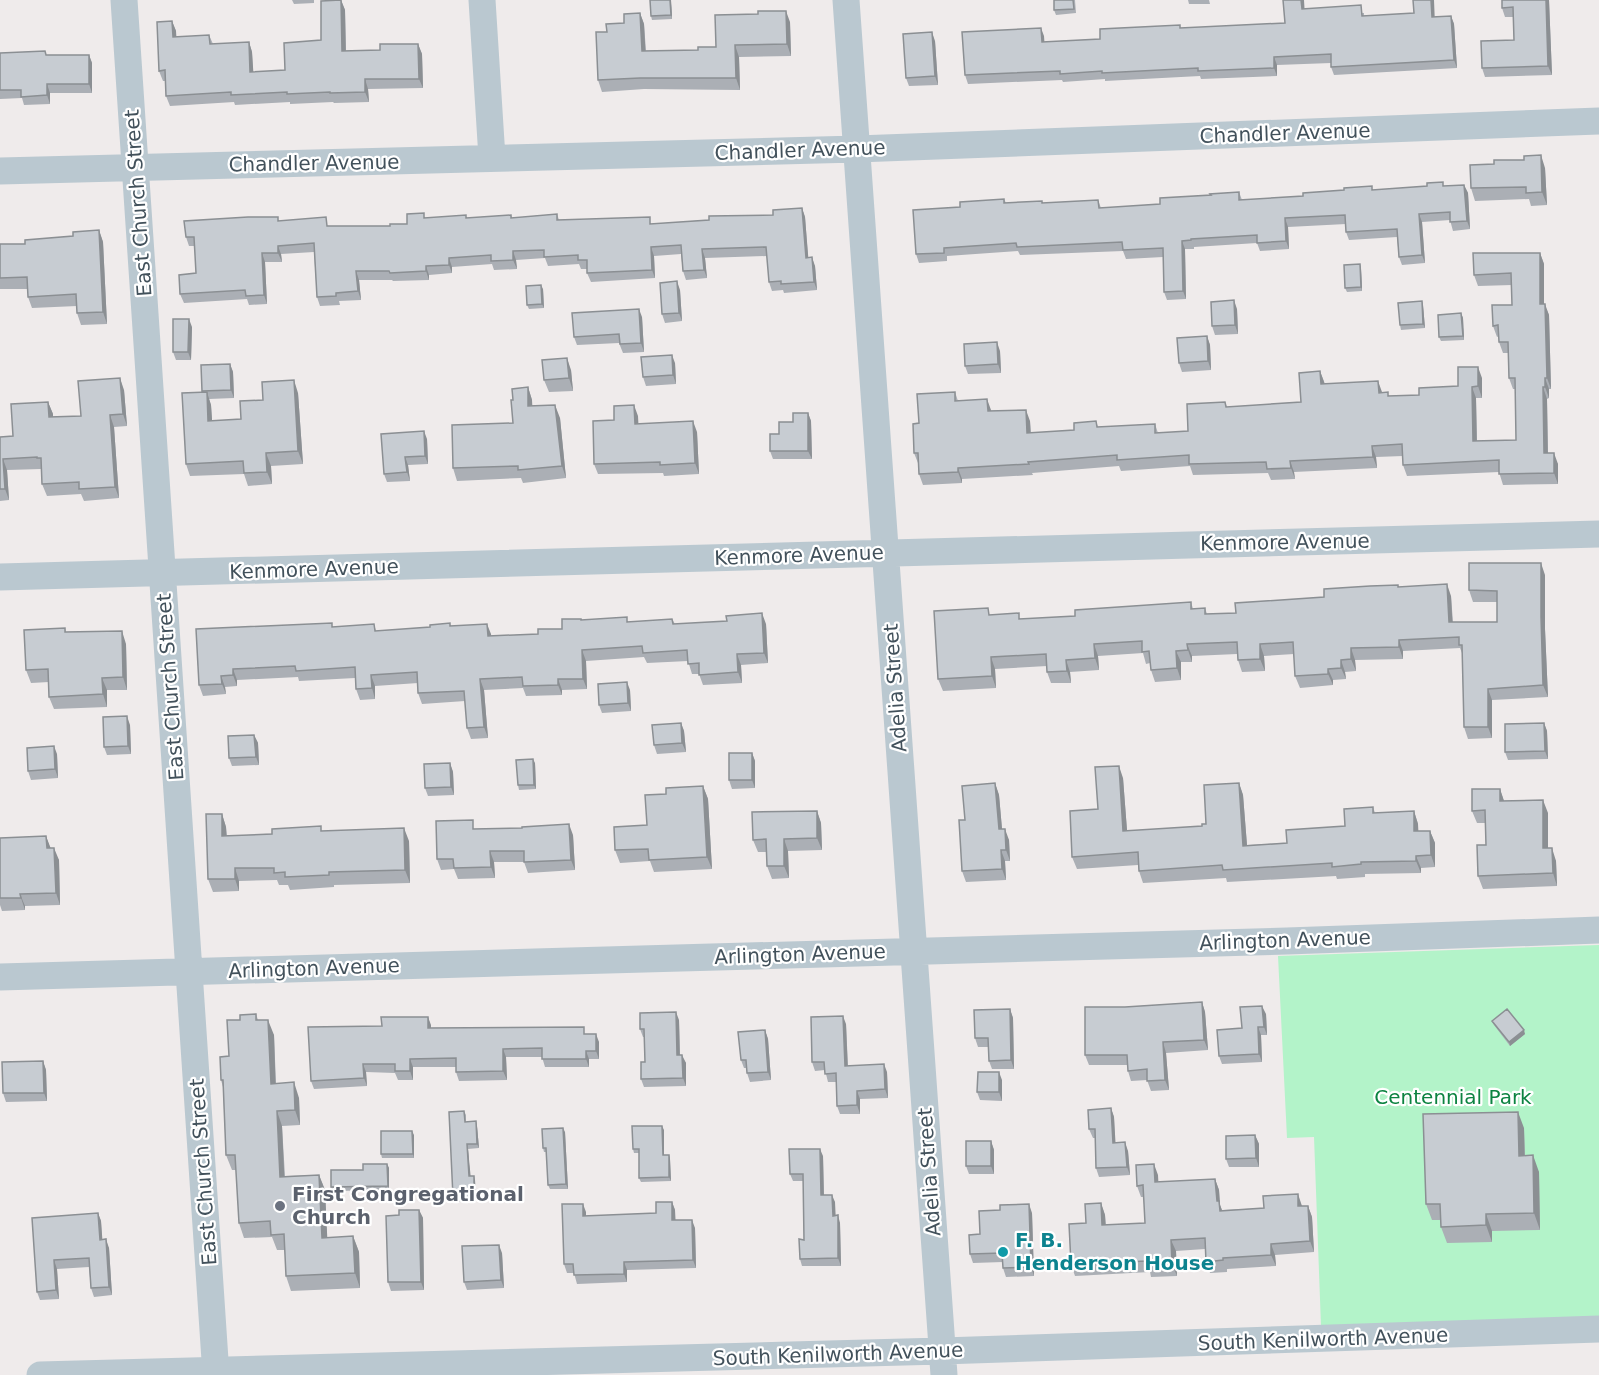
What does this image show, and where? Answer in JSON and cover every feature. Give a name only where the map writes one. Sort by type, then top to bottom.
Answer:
[{"type":"street","name":"East Church Street","points":[[124,0],[216,1373]]},
{"type":"street","points":[[482,0],[492,158]]},
{"type":"street","name":"Adelia Street","points":[[846,0],[943,1363]]},
{"type":"street","name":"Chandler Avenue","points":[[0,171],[857,149],[1599,121]]},
{"type":"street","name":"Kenmore Avenue","points":[[0,577],[1599,534]]},
{"type":"street","name":"Arlington Avenue","points":[[0,977],[1287,941],[1599,930]]},
{"type":"street","name":"South Kenilworth Avenue","points":[[40,1375],[943,1363],[1599,1329]]},
{"type":"green space","name":"Centennial Park","points":[[1599,945],[1599,1318],[1321,1326],[1314,1137],[1287,1138],[1278,956]]},
{"type":"building","points":[[341,0],[342,51],[380,50],[380,44],[418,44],[419,79],[365,79],[365,92],[231,95],[231,92],[166,96],[165,70],[159,71],[157,22],[172,21],[173,37],[209,35],[210,44],[249,42],[250,72],[285,70],[284,43],[321,40],[321,1]]},
{"type":"building","points":[[650,0],[670,0],[671,15],[651,16]]},
{"type":"building","points":[[1054,0],[1073,0],[1074,9],[1054,10]]},
{"type":"building","points":[[1283,0],[1301,0],[1302,9],[1361,5],[1362,16],[1414,13],[1413,0],[1431,0],[1432,17],[1451,16],[1454,60],[1331,67],[1331,54],[1274,57],[1274,68],[1198,71],[1198,68],[1060,74],[1060,71],[965,75],[962,32],[1041,28],[1042,42],[1100,39],[1100,29],[1285,23]]},
{"type":"building","points":[[1502,0],[1546,0],[1548,66],[1482,68],[1481,41],[1514,40],[1513,7],[1502,8]]},
{"type":"building","points":[[758,11],[786,11],[787,44],[735,45],[736,78],[598,80],[596,32],[607,32],[606,24],[624,23],[624,14],[640,13],[642,51],[698,50],[698,47],[716,47],[715,15],[758,14]]},
{"type":"building","points":[[932,32],[935,76],[906,78],[903,34]]},
{"type":"building","points":[[45,51],[46,55],[89,55],[89,84],[47,84],[47,95],[21,97],[21,90],[0,90],[0,53]]},
{"type":"building","points":[[1541,155],[1542,192],[1526,193],[1526,187],[1471,188],[1470,165],[1494,164],[1494,160],[1524,160],[1524,156]]},
{"type":"building","points":[[1443,182],[1443,186],[1464,185],[1467,221],[1450,222],[1450,212],[1419,214],[1422,255],[1399,257],[1397,229],[1346,232],[1345,215],[1285,218],[1286,241],[1257,243],[1257,235],[1182,241],[1183,291],[1164,292],[1163,248],[1123,250],[1122,242],[1017,247],[1016,243],[944,248],[944,253],[916,254],[913,210],[960,207],[960,202],[1004,199],[1004,203],[1098,200],[1099,208],[1160,204],[1160,198],[1210,194],[1239,192],[1239,200],[1303,196],[1303,193],[1344,190],[1344,188],[1372,186],[1372,190],[1427,186],[1427,183]]},
{"type":"building","points":[[802,208],[806,258],[812,257],[814,282],[781,284],[781,281],[769,282],[766,247],[702,249],[704,270],[683,271],[681,245],[651,247],[652,270],[587,273],[587,260],[578,260],[578,255],[544,257],[544,250],[513,251],[513,260],[491,261],[491,255],[449,258],[449,265],[426,266],[426,271],[390,273],[389,271],[356,271],[358,291],[317,297],[314,243],[278,246],[278,253],[262,253],[264,295],[246,296],[245,290],[180,294],[179,275],[196,273],[194,237],[186,237],[184,221],[278,217],[278,221],[326,217],[327,226],[390,226],[390,224],[407,224],[407,214],[424,213],[424,218],[511,215],[511,218],[557,214],[557,220],[650,217],[650,224],[709,220],[709,216],[773,215],[773,210]]},
{"type":"building","points":[[99,230],[103,312],[77,313],[76,294],[28,297],[27,277],[0,278],[0,244],[25,244],[25,240],[73,236],[73,232]]},
{"type":"building","points":[[1473,253],[1540,253],[1540,304],[1545,304],[1547,378],[1545,378],[1545,387],[1543,387],[1544,453],[1554,453],[1554,473],[1499,474],[1499,460],[1403,465],[1402,444],[1372,446],[1373,457],[1290,461],[1291,468],[1267,469],[1266,462],[1189,464],[1189,455],[1117,460],[1117,455],[958,468],[958,472],[919,474],[918,453],[914,453],[913,424],[919,423],[917,394],[955,392],[955,401],[987,399],[988,411],[1026,410],[1027,433],[1074,430],[1074,423],[1096,421],[1097,427],[1155,424],[1155,433],[1188,431],[1187,404],[1225,402],[1226,407],[1301,402],[1299,373],[1320,371],[1321,384],[1378,381],[1379,393],[1388,392],[1388,396],[1419,395],[1419,388],[1458,386],[1458,367],[1478,367],[1478,386],[1472,387],[1473,441],[1516,440],[1515,378],[1509,378],[1508,342],[1499,342],[1498,325],[1493,326],[1492,305],[1512,305],[1511,273],[1474,275]]},
{"type":"building","points":[[1360,264],[1361,287],[1345,288],[1344,265]]},
{"type":"building","points":[[677,281],[679,313],[662,314],[660,283]]},
{"type":"building","points":[[541,285],[542,304],[527,305],[526,286]]},
{"type":"building","points":[[1234,300],[1235,325],[1212,326],[1211,302]]},
{"type":"building","points":[[1422,301],[1423,324],[1400,325],[1398,303]]},
{"type":"building","points":[[639,309],[641,343],[620,344],[619,334],[574,337],[572,313]]},
{"type":"building","points":[[1461,313],[1463,336],[1439,337],[1438,315]]},
{"type":"building","points":[[173,319],[189,319],[188,352],[173,352]]},
{"type":"building","points":[[1207,336],[1208,361],[1179,363],[1177,338]]},
{"type":"building","points":[[997,342],[998,364],[965,366],[964,344]]},
{"type":"building","points":[[672,355],[673,375],[643,377],[641,357]]},
{"type":"building","points":[[567,358],[569,378],[544,380],[542,360]]},
{"type":"building","points":[[230,364],[231,390],[202,391],[201,365]]},
{"type":"building","points":[[120,378],[123,414],[110,415],[115,487],[79,489],[79,482],[42,484],[41,458],[37,457],[3,459],[5,489],[0,489],[0,437],[13,436],[11,404],[48,402],[49,417],[81,416],[78,381]]},
{"type":"building","points":[[294,380],[298,451],[266,453],[267,472],[244,473],[243,461],[186,464],[182,393],[207,392],[208,421],[241,419],[240,401],[263,400],[262,382]]},
{"type":"building","points":[[528,387],[528,406],[555,405],[562,466],[518,470],[518,466],[453,468],[452,425],[513,423],[512,389]]},
{"type":"building","points":[[634,405],[635,424],[693,421],[695,463],[594,464],[593,421],[614,420],[614,406]]},
{"type":"building","points":[[793,413],[808,413],[808,451],[770,451],[770,434],[779,434],[779,422],[793,422]]},
{"type":"building","points":[[424,431],[425,456],[405,457],[407,472],[384,474],[381,434]]},
{"type":"building","points":[[1469,563],[1541,563],[1543,685],[1488,689],[1488,727],[1464,727],[1462,645],[1459,645],[1459,637],[1399,640],[1399,647],[1351,648],[1351,659],[1341,660],[1341,668],[1328,669],[1328,674],[1295,676],[1293,642],[1260,644],[1260,659],[1238,660],[1237,642],[1187,644],[1188,650],[1176,651],[1177,668],[1151,670],[1149,651],[1142,652],[1142,641],[1094,644],[1095,658],[1066,660],[1067,671],[1047,672],[1046,654],[991,657],[992,676],[938,679],[934,611],[988,608],[989,615],[1019,613],[1019,619],[1075,616],[1075,610],[1191,602],[1191,609],[1205,608],[1205,614],[1236,613],[1235,603],[1324,597],[1324,589],[1447,584],[1449,622],[1497,622],[1497,591],[1469,590]]},
{"type":"building","points":[[762,613],[764,653],[737,654],[738,672],[699,675],[699,663],[688,664],[687,650],[643,653],[642,646],[582,650],[583,679],[558,679],[558,685],[523,686],[522,677],[480,679],[484,727],[467,728],[464,691],[418,693],[417,672],[371,675],[372,688],[356,689],[355,667],[296,671],[295,666],[233,669],[233,675],[221,676],[222,684],[199,685],[196,629],[332,623],[332,627],[374,624],[375,631],[430,627],[430,625],[450,623],[450,626],[487,624],[488,636],[538,634],[538,629],[562,629],[562,619],[627,617],[627,622],[672,619],[673,624],[727,621],[726,616]]},
{"type":"building","points":[[65,628],[65,632],[122,631],[123,677],[102,678],[103,694],[49,697],[48,669],[26,670],[24,630]]},
{"type":"building","points":[[627,682],[628,703],[599,705],[598,684]]},
{"type":"building","points":[[127,716],[128,746],[104,747],[103,717]]},
{"type":"building","points":[[681,723],[682,743],[654,745],[652,725]]},
{"type":"building","points":[[1544,723],[1545,751],[1505,752],[1505,724]]},
{"type":"building","points":[[254,735],[256,757],[229,758],[228,736]]},
{"type":"building","points":[[54,746],[55,769],[28,771],[27,748]]},
{"type":"building","points":[[729,753],[752,753],[752,780],[729,780]]},
{"type":"building","points":[[533,759],[534,785],[518,785],[516,760]]},
{"type":"building","points":[[450,763],[451,787],[425,788],[424,764]]},
{"type":"building","points":[[1119,766],[1123,831],[1202,826],[1206,824],[1204,785],[1239,783],[1243,846],[1287,843],[1286,830],[1345,826],[1344,809],[1373,807],[1373,813],[1414,811],[1414,831],[1430,831],[1431,855],[1416,856],[1416,861],[1361,862],[1361,864],[1332,867],[1332,863],[1223,870],[1222,865],[1139,871],[1138,852],[1072,857],[1070,811],[1098,809],[1095,767]]},
{"type":"building","points":[[995,783],[999,829],[1005,829],[1006,850],[1001,850],[1002,869],[962,871],[959,820],[965,820],[962,786]]},
{"type":"building","points":[[703,786],[707,857],[649,860],[648,849],[615,850],[614,827],[647,825],[645,795],[666,794],[666,788]]},
{"type":"building","points":[[1472,789],[1500,789],[1500,801],[1543,800],[1543,848],[1552,848],[1553,873],[1478,876],[1477,845],[1486,845],[1485,810],[1472,811]]},
{"type":"building","points":[[817,811],[817,838],[784,839],[784,866],[767,866],[766,839],[753,840],[752,812]]},
{"type":"building","points":[[206,814],[222,814],[222,836],[272,834],[272,829],[321,826],[321,831],[404,828],[405,870],[329,872],[329,875],[285,877],[285,872],[274,873],[274,868],[235,868],[235,879],[208,879]]},
{"type":"building","points":[[473,820],[473,829],[569,824],[571,860],[524,862],[524,851],[490,851],[491,867],[454,868],[453,859],[437,859],[436,821]]},
{"type":"building","points":[[46,836],[47,848],[54,848],[56,893],[20,894],[21,898],[0,898],[0,838]]},
{"type":"building","points":[[1202,1002],[1204,1040],[1163,1042],[1165,1080],[1147,1081],[1147,1069],[1128,1071],[1127,1055],[1085,1055],[1085,1007]]},
{"type":"building","points":[[1262,1006],[1264,1027],[1258,1027],[1259,1054],[1219,1056],[1217,1030],[1242,1028],[1240,1007]]},
{"type":"building","points":[[1010,1009],[1011,1060],[989,1061],[988,1038],[975,1038],[974,1010]]},
{"type":"building","points":[[1507,1009],[1524,1030],[1509,1042],[1492,1021]]},
{"type":"building","points":[[676,1012],[677,1055],[682,1055],[683,1078],[641,1079],[641,1062],[645,1062],[644,1029],[640,1029],[640,1013]]},
{"type":"building","name":"First Congregational Church","points":[[256,1014],[256,1020],[268,1020],[271,1084],[294,1082],[295,1110],[277,1111],[280,1177],[319,1175],[322,1238],[353,1236],[355,1273],[286,1276],[284,1234],[271,1235],[270,1221],[239,1223],[235,1155],[226,1155],[220,1057],[229,1056],[227,1020],[240,1020],[240,1015]]},
{"type":"building","points":[[843,1016],[845,1066],[884,1064],[885,1089],[857,1091],[857,1105],[837,1106],[836,1073],[825,1074],[824,1062],[812,1062],[811,1017]]},
{"type":"building","points":[[381,1017],[428,1017],[428,1028],[584,1027],[584,1034],[596,1034],[596,1051],[586,1051],[586,1059],[542,1059],[542,1048],[503,1049],[503,1071],[456,1072],[456,1058],[410,1059],[410,1071],[395,1071],[395,1064],[363,1064],[364,1078],[311,1081],[308,1027],[382,1026]]},
{"type":"building","points":[[765,1030],[768,1072],[747,1073],[746,1060],[741,1060],[738,1032]]},
{"type":"building","points":[[43,1061],[44,1093],[3,1093],[2,1062]]},
{"type":"building","points":[[978,1072],[999,1072],[999,1092],[977,1092]]},
{"type":"building","points":[[1111,1108],[1113,1143],[1125,1142],[1127,1167],[1096,1168],[1095,1129],[1089,1129],[1088,1110]]},
{"type":"building","points":[[464,1111],[465,1122],[476,1121],[477,1144],[467,1144],[469,1176],[474,1176],[474,1197],[453,1197],[449,1112]]},
{"type":"building","points":[[1518,1112],[1519,1156],[1533,1155],[1534,1213],[1486,1214],[1486,1225],[1441,1227],[1440,1204],[1426,1204],[1423,1114]]},
{"type":"building","points":[[632,1126],[662,1126],[663,1155],[669,1155],[669,1177],[639,1178],[639,1149],[633,1149]]},
{"type":"building","points":[[563,1128],[566,1184],[548,1185],[546,1148],[543,1148],[542,1129]]},
{"type":"building","points":[[381,1131],[412,1131],[413,1154],[381,1154]]},
{"type":"building","points":[[1255,1135],[1256,1158],[1226,1159],[1226,1136]]},
{"type":"building","points":[[966,1141],[991,1141],[991,1166],[966,1166]]},
{"type":"building","points":[[789,1149],[820,1149],[821,1195],[832,1195],[833,1216],[838,1215],[838,1258],[800,1259],[799,1239],[804,1240],[803,1174],[790,1174]]},
{"type":"building","points":[[363,1164],[387,1164],[388,1186],[331,1187],[331,1170],[363,1170]]},
{"type":"building","points":[[1154,1164],[1155,1182],[1215,1179],[1220,1211],[1264,1208],[1263,1196],[1298,1194],[1298,1206],[1308,1206],[1310,1241],[1271,1244],[1271,1255],[1223,1258],[1223,1260],[1206,1262],[1205,1238],[1171,1240],[1172,1264],[1147,1266],[1147,1261],[1071,1264],[1069,1224],[1086,1223],[1085,1204],[1101,1203],[1102,1225],[1145,1223],[1143,1185],[1137,1186],[1136,1165]]},
{"type":"building","points":[[656,1202],[672,1202],[672,1220],[692,1220],[693,1260],[624,1262],[624,1274],[574,1275],[573,1264],[564,1264],[562,1204],[583,1204],[583,1216],[656,1213]]},
{"type":"building","name":"F. B. Henderson House","points":[[1029,1204],[1031,1267],[1003,1268],[1002,1253],[970,1254],[969,1235],[980,1234],[979,1211],[1000,1210],[1000,1205]]},
{"type":"building","points":[[399,1210],[419,1210],[421,1282],[388,1282],[386,1216],[399,1215]]},
{"type":"building","points":[[98,1213],[100,1240],[106,1239],[109,1287],[91,1288],[89,1258],[54,1260],[56,1290],[37,1292],[32,1218]]},
{"type":"building","points":[[499,1245],[501,1280],[464,1282],[462,1246]]},
{"type":"place","name":"First Congregational Church","points":[[280,1206]]},
{"type":"place","name":"F. B. Henderson House","points":[[1003,1252]]}]
